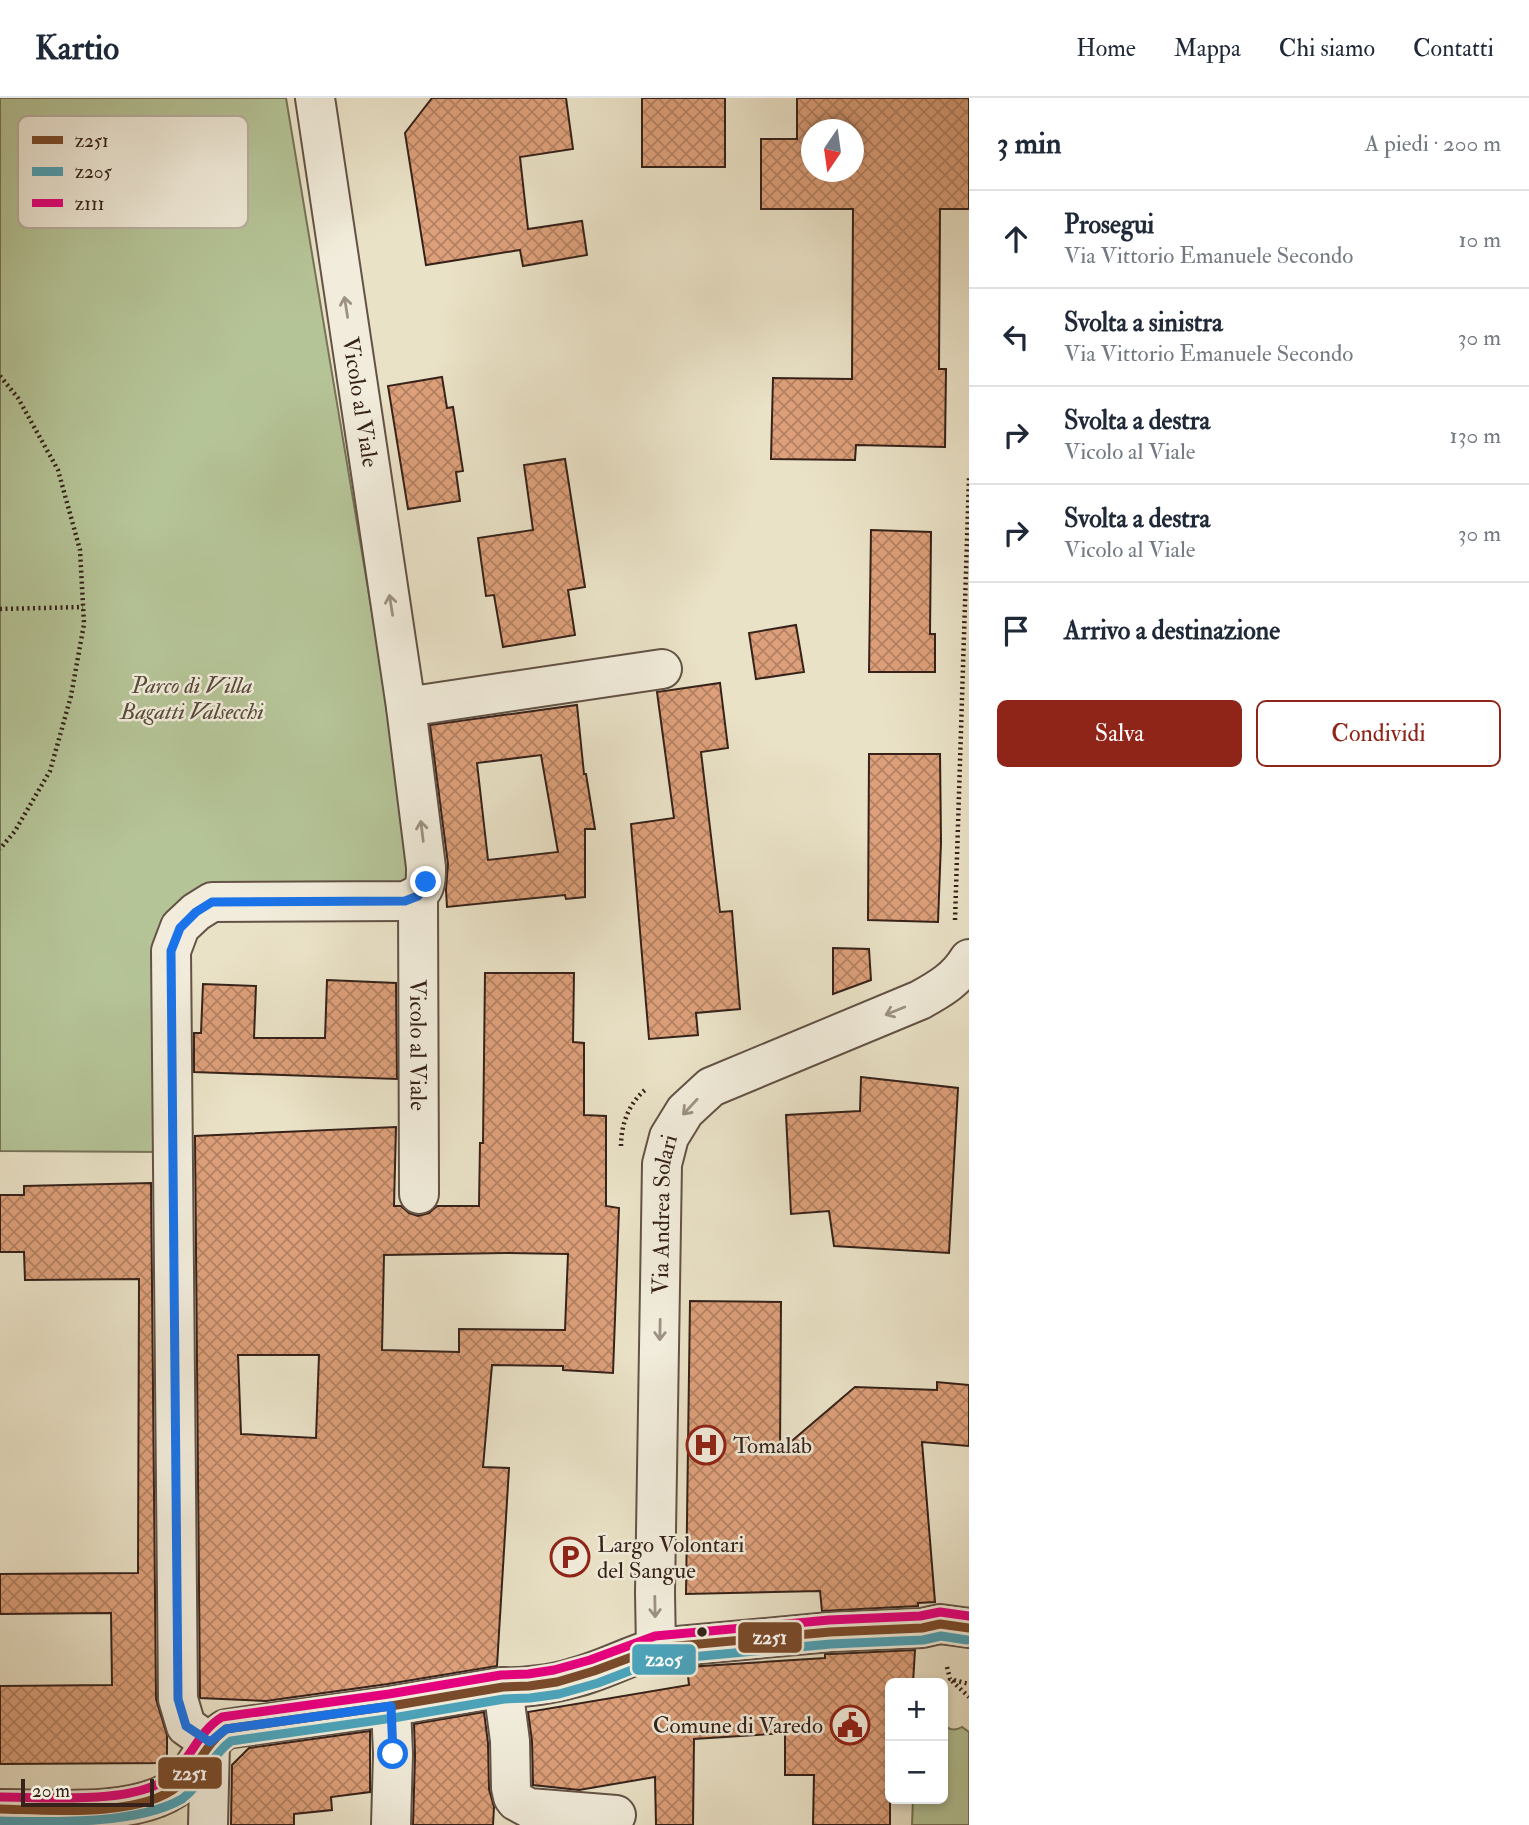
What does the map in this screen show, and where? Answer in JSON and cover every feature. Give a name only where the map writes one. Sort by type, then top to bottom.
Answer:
[{"type":"street","name":"Vicolo al Viale","points":[[315,98],[406,707],[426,867],[426,882],[418,896],[419,1194]]},
{"type":"street","points":[[406,707],[662,669]]},
{"type":"street","points":[[210,1742],[186,1726],[178,1699],[171,951],[180,928],[196,912],[212,902],[393,902],[418,896]]},
{"type":"street","name":"Via Andrea Solari","points":[[656,1648],[662,1164],[669,1137],[685,1111],[710,1087],[920,1000],[959,972]]},
{"type":"street","points":[[0,1809],[96,1809],[145,1803],[175,1789],[210,1742],[226,1729],[573,1678],[656,1648],[830,1632],[922,1628],[940,1624],[969,1628]]},
{"type":"street","points":[[503,1687],[510,1741],[511,1788],[516,1801],[529,1808],[616,1815]]},
{"type":"street","points":[[391,1706],[391,1825]]},
{"type":"street","points":[[208,1825],[210,1742]]},
{"type":"path","points":[[0,376],[18,398],[58,470],[80,550],[84,624],[71,696],[50,771],[15,831],[0,849]]},
{"type":"path","points":[[959,972],[969,477]]},
{"type":"path","points":[[0,609],[83,607]]},
{"type":"path","points":[[656,1082],[635,1098],[621,1130],[621,1163],[662,1164]]},
{"type":"path","points":[[947,1666],[950,1679],[969,1698]]},
{"type":"path","points":[[950,1679],[969,1684]]},
{"type":"green space","name":"Parco di Villa Bagatti Valsecchi","points":[[0,98],[286,98],[415,870],[399,885],[193,896],[163,1152],[0,1151]]},
{"type":"green space","points":[[948,1727],[962,1727],[969,1732],[969,1825],[912,1825],[913,1804],[948,1804]]},
{"type":"building","points":[[432,98],[566,98],[573,149],[520,157],[528,229],[582,221],[587,255],[523,266],[520,250],[426,265],[405,133]]},
{"type":"building","points":[[642,98],[725,98],[725,167],[642,167]]},
{"type":"building","points":[[797,98],[969,98],[969,209],[940,209],[939,369],[946,369],[945,447],[856,445],[855,460],[771,459],[773,378],[852,379],[853,209],[761,209],[761,139],[797,139]]},
{"type":"building","points":[[442,377],[447,408],[453,407],[463,471],[456,472],[460,501],[408,509],[388,386]]},
{"type":"building","points":[[565,459],[585,587],[568,590],[575,635],[503,647],[494,595],[486,596],[478,538],[533,530],[524,465]]},
{"type":"building","points":[[871,530],[931,532],[930,634],[935,634],[935,672],[869,672]]},
{"type":"building","points":[[796,625],[804,672],[756,679],[749,633]]},
{"type":"building","points":[[720,683],[728,748],[701,752],[720,912],[732,911],[740,1009],[696,1013],[698,1035],[649,1039],[631,824],[674,818],[657,692]]},
{"type":"building","points":[[577,705],[584,774],[595,829],[585,829],[585,897],[566,899],[565,895],[447,907],[448,864],[430,725]],"holes":[[[541,755],[558,852],[488,860],[477,763]]]},
{"type":"building","points":[[869,754],[940,754],[938,922],[868,920]]},
{"type":"building","points":[[833,948],[869,949],[871,980],[833,994]]},
{"type":"building","points":[[485,973],[574,973],[573,1042],[584,1043],[584,1115],[606,1116],[606,1206],[619,1208],[613,1373],[563,1370],[563,1366],[492,1365],[483,1467],[509,1468],[497,1666],[266,1701],[200,1698],[195,1136],[396,1127],[394,1206],[401,1206],[418,1216],[429,1213],[437,1206],[479,1206],[480,1143],[483,1143]],"holes":[[[568,1254],[565,1330],[459,1329],[459,1352],[382,1350],[384,1255]],[[238,1355],[319,1355],[316,1438],[241,1434]]]},
{"type":"building","points":[[327,980],[396,983],[397,1079],[194,1072],[194,1033],[201,1033],[203,984],[256,986],[254,1038],[325,1038]]},
{"type":"building","points":[[861,1077],[958,1088],[949,1253],[834,1246],[829,1211],[791,1214],[786,1115],[860,1111]]},
{"type":"building","points":[[151,1183],[156,1699],[167,1735],[167,1763],[0,1764],[0,1686],[112,1685],[111,1613],[0,1614],[0,1574],[138,1573],[139,1279],[25,1280],[24,1252],[0,1252],[0,1195],[24,1195],[24,1186]]},
{"type":"building","points":[[690,1301],[781,1302],[780,1451],[855,1387],[937,1390],[937,1382],[969,1385],[969,1446],[922,1442],[935,1602],[918,1603],[918,1606],[822,1611],[820,1591],[686,1594]]},
{"type":"building","points":[[915,1650],[913,1678],[885,1678],[885,1804],[890,1804],[890,1825],[813,1825],[814,1775],[785,1775],[785,1733],[694,1739],[693,1825],[656,1825],[655,1777],[579,1790],[533,1785],[528,1712],[689,1685],[687,1667],[825,1658],[825,1654]]},
{"type":"building","points":[[484,1712],[489,1789],[494,1807],[493,1825],[413,1825],[414,1724]]},
{"type":"building","points":[[370,1731],[370,1792],[331,1797],[332,1810],[294,1814],[294,1825],[231,1825],[232,1765],[249,1748]]},
{"type":"transit line","name":"z111","points":[[0,1797],[91,1798],[138,1791],[158,1784],[173,1774],[207,1729],[222,1717],[389,1694],[501,1675],[554,1670],[655,1636],[829,1620],[920,1616],[940,1612],[969,1616]]},
{"type":"transit line","name":"z251","points":[[0,1809],[93,1810],[141,1803],[178,1786],[212,1742],[226,1729],[503,1687],[557,1682],[656,1648],[830,1632],[922,1628],[940,1624],[969,1628]]},
{"type":"transit line","name":"z205","points":[[0,1821],[94,1820],[142,1814],[182,1799],[196,1786],[217,1754],[231,1741],[504,1699],[559,1694],[598,1683],[658,1660],[831,1644],[923,1640],[941,1636],[967,1640]]},
{"type":"place","name":"Tomalab","points":[[706,1445]]},
{"type":"place","name":"Largo Volontari del Sangue","points":[[570,1557]]},
{"type":"place","name":"Comune di Varedo","points":[[850,1725]]},
{"type":"route","points":[[393,1754],[391,1706],[226,1729],[210,1742],[186,1726],[178,1699],[171,951],[180,928],[196,912],[212,902],[405,901],[418,896],[426,882]]}]
